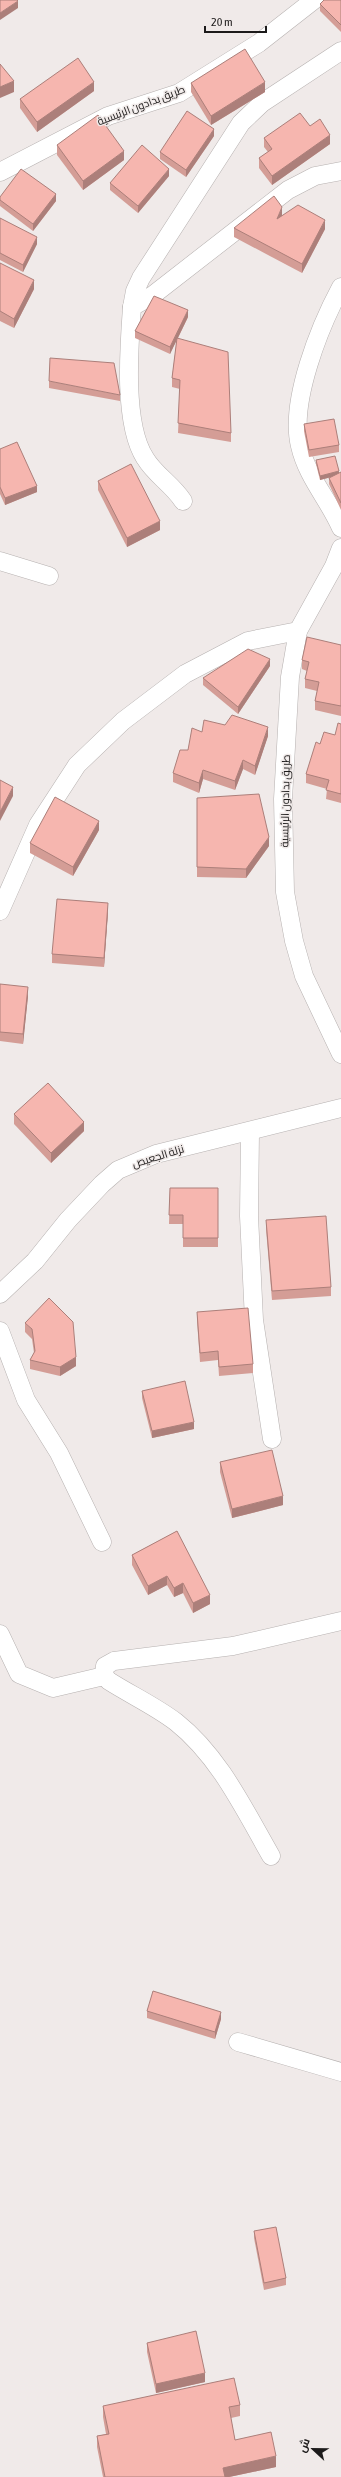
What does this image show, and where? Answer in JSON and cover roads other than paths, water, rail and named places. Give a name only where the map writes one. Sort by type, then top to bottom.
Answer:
[{"type":"street","name":"طريق بدادون الرئيسية","points":[[0,172],[108,116],[179,93],[259,43],[314,0]]},
{"type":"street","points":[[183,501],[173,487],[150,466],[138,445],[128,394],[132,307],[135,292],[141,278],[241,123],[267,99],[341,51]]},
{"type":"street","points":[[132,307],[153,294],[288,190],[315,176],[341,171]]},
{"type":"street","points":[[341,287],[317,338],[304,383],[298,432],[307,466],[341,528]]},
{"type":"street","name":"طريق بدادون الرئيسية","points":[[341,548],[334,566],[298,631],[290,677],[283,799],[285,892],[294,941],[304,976],[341,1054]]},
{"type":"street","points":[[0,561],[49,576]]},
{"type":"street","points":[[0,911],[38,825],[77,765],[118,726],[156,694],[185,674],[248,641],[298,631]]},
{"type":"street","name":"نزلة الجعيص","points":[[0,1294],[35,1261],[68,1220],[118,1170],[156,1154],[250,1132],[341,1108]]},
{"type":"street","points":[[250,1132],[249,1216],[254,1320],[272,1439]]},
{"type":"street","points":[[0,1331],[26,1400],[60,1453],[102,1542]]},
{"type":"street","points":[[104,1676],[105,1666],[114,1661],[233,1646],[341,1621]]},
{"type":"street","points":[[0,1634],[19,1674],[53,1688],[104,1676],[177,1723],[218,1767],[271,1856]]},
{"type":"street","points":[[238,2042],[341,2072]]}]
